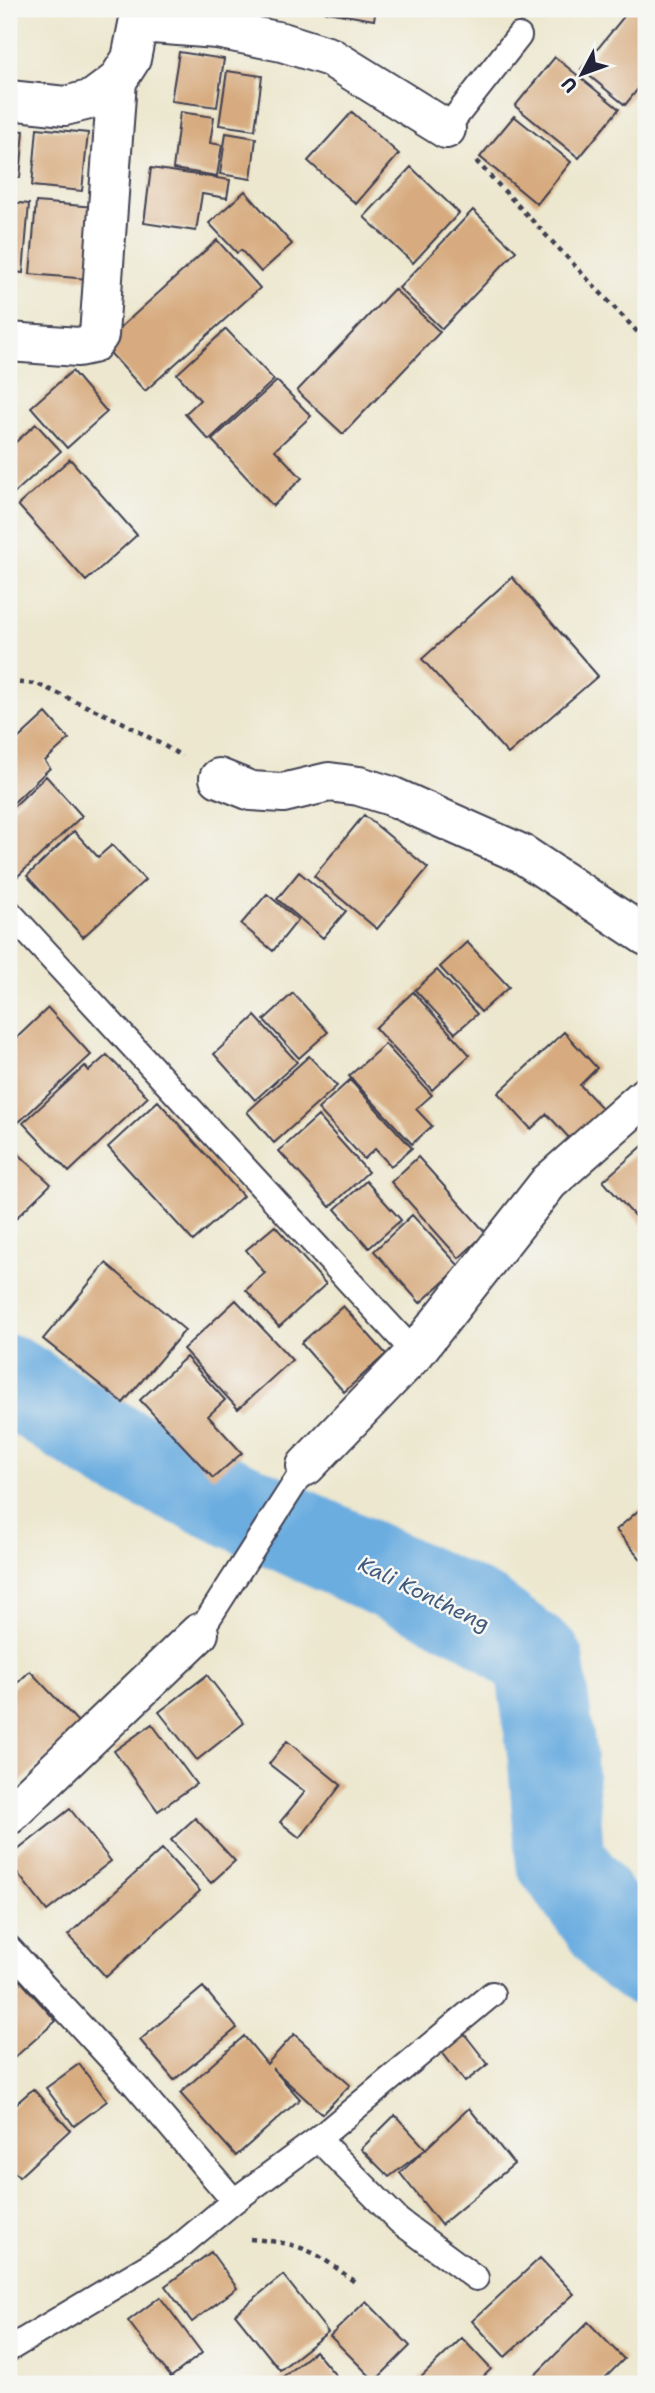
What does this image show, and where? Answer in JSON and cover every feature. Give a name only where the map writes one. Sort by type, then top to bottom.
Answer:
[{"type":"street","points":[[9,100],[65,106],[93,99],[117,81],[131,59],[141,16],[282,42],[330,57],[446,129]]},
{"type":"street","points":[[9,342],[78,347],[92,344],[99,335],[117,81]]},
{"type":"street","points":[[219,778],[251,791],[283,793],[329,782],[359,786],[391,796],[522,855],[646,936]]},
{"type":"street","points":[[306,1466],[415,1353],[549,1182],[646,1096]]},
{"type":"street","points":[[9,1815],[199,1633]]},
{"type":"lane","points":[[446,129],[519,36]]},
{"type":"lane","points":[[9,912],[415,1353]]},
{"type":"lane","points":[[199,1633],[306,1466]]},
{"type":"lane","points":[[9,1948],[135,2085],[234,2201]]},
{"type":"lane","points":[[9,2349],[175,2250],[234,2201],[318,2139],[492,1994]]},
{"type":"lane","points":[[318,2139],[399,2221],[476,2278]]},
{"type":"path","points":[[446,129],[646,341]]},
{"type":"path","points":[[9,682],[37,684],[122,722],[219,778]]},
{"type":"path","points":[[196,2234],[281,2241],[312,2250],[356,2283]]},
{"type":"building","points":[[310,9],[376,9],[374,20]]},
{"type":"building","points":[[630,9],[643,9],[646,12],[646,79],[625,105],[581,69]]},
{"type":"building","points":[[179,52],[224,59],[217,107],[171,101]]},
{"type":"building","points":[[555,57],[619,109],[579,158],[515,106]]},
{"type":"building","points":[[227,71],[262,76],[255,130],[219,125]]},
{"type":"building","points":[[180,112],[214,117],[210,143],[222,145],[217,176],[173,169]]},
{"type":"building","points":[[352,112],[399,154],[356,204],[308,161]]},
{"type":"building","points":[[514,116],[571,162],[537,204],[480,157]]},
{"type":"building","points":[[37,128],[88,133],[82,191],[32,186]]},
{"type":"building","points":[[9,130],[24,131],[20,178],[9,177]]},
{"type":"building","points":[[226,133],[256,138],[251,179],[220,174]]},
{"type":"building","points":[[411,167],[459,213],[413,263],[364,217]]},
{"type":"building","points":[[151,168],[230,180],[227,198],[202,194],[196,231],[144,223]]},
{"type":"building","points":[[245,191],[292,244],[261,272],[241,250],[237,253],[209,223]]},
{"type":"building","points":[[9,202],[29,204],[23,273],[9,271]]},
{"type":"building","points":[[36,202],[94,207],[88,279],[30,274]]},
{"type":"building","points":[[473,210],[516,251],[442,329],[399,288]]},
{"type":"building","points":[[217,240],[260,288],[145,391],[102,344]]},
{"type":"building","points":[[394,289],[440,332],[343,434],[297,391]]},
{"type":"building","points":[[226,329],[274,380],[209,440],[185,414],[200,400],[177,374]]},
{"type":"building","points":[[72,371],[107,412],[67,448],[31,407]]},
{"type":"building","points":[[277,381],[311,416],[275,450],[302,478],[273,506],[212,440]]},
{"type":"building","points":[[36,424],[61,451],[9,498],[9,448]]},
{"type":"building","points":[[70,459],[137,535],[86,581],[18,505]]},
{"type":"building","points":[[512,577],[598,676],[508,754],[422,659]]},
{"type":"building","points":[[46,713],[69,739],[45,761],[50,768],[9,807],[9,747]]},
{"type":"building","points":[[46,776],[82,816],[18,876],[9,866],[9,811]]},
{"type":"building","points":[[364,815],[428,868],[377,929],[314,876]]},
{"type":"building","points":[[74,831],[98,857],[112,845],[145,880],[83,937],[27,876]]},
{"type":"building","points":[[299,872],[346,911],[323,938],[277,899]]},
{"type":"building","points":[[267,894],[298,920],[273,951],[241,924]]},
{"type":"building","points":[[467,942],[509,987],[481,1012],[440,967]]},
{"type":"building","points":[[437,970],[477,1014],[455,1033],[415,990]]},
{"type":"building","points":[[413,992],[470,1055],[432,1090],[375,1028]]},
{"type":"building","points":[[293,993],[328,1032],[299,1058],[264,1020]]},
{"type":"building","points":[[48,1008],[91,1055],[19,1122],[9,1111],[9,1045]]},
{"type":"building","points":[[255,1016],[297,1062],[255,1100],[214,1054]]},
{"type":"building","points":[[564,1032],[597,1068],[580,1085],[606,1112],[573,1142],[547,1114],[531,1129],[498,1093]]},
{"type":"building","points":[[385,1044],[432,1095],[416,1109],[432,1126],[412,1144],[349,1076]]},
{"type":"building","points":[[107,1055],[148,1097],[69,1172],[23,1123],[85,1066],[89,1071]]},
{"type":"building","points":[[309,1056],[337,1086],[274,1143],[247,1112]]},
{"type":"building","points":[[350,1080],[412,1148],[391,1166],[375,1149],[364,1159],[318,1109]]},
{"type":"building","points":[[158,1101],[243,1196],[193,1241],[108,1147]]},
{"type":"building","points":[[318,1116],[368,1172],[330,1207],[279,1151]]},
{"type":"building","points":[[646,1143],[646,1229],[603,1181]]},
{"type":"building","points":[[11,1147],[51,1184],[9,1225],[9,1149]]},
{"type":"building","points":[[418,1157],[486,1233],[459,1258],[391,1182]]},
{"type":"building","points":[[366,1181],[401,1220],[369,1248],[335,1209]]},
{"type":"building","points":[[412,1215],[460,1267],[420,1303],[374,1251]]},
{"type":"building","points":[[275,1226],[326,1284],[279,1327],[246,1290],[265,1273],[246,1250]]},
{"type":"building","points":[[106,1263],[185,1330],[123,1403],[43,1339]]},
{"type":"building","points":[[236,1300],[292,1360],[238,1409],[183,1349]]},
{"type":"building","points":[[343,1306],[386,1354],[344,1392],[301,1343]]},
{"type":"building","points":[[186,1357],[225,1400],[208,1416],[242,1453],[213,1478],[140,1400]]},
{"type":"building","points":[[646,1504],[646,1565],[616,1530]]},
{"type":"building","points":[[30,1671],[81,1725],[9,1793],[9,1691]]},
{"type":"building","points":[[207,1675],[244,1723],[197,1760],[159,1712]]},
{"type":"building","points":[[152,1724],[196,1784],[158,1811],[114,1751]]},
{"type":"building","points":[[287,1741],[341,1785],[300,1838],[280,1822],[305,1792],[269,1764]]},
{"type":"building","points":[[70,1809],[111,1861],[47,1911],[9,1862],[9,1857]]},
{"type":"building","points":[[195,1818],[235,1861],[211,1883],[171,1840]]},
{"type":"building","points":[[162,1849],[200,1891],[106,1977],[68,1935]]},
{"type":"building","points":[[11,1970],[56,2021],[13,2059],[9,2055]]},
{"type":"building","points":[[203,1987],[237,2028],[174,2080],[140,2040]]},
{"type":"building","points":[[462,2031],[488,2064],[465,2082],[439,2048]]},
{"type":"building","points":[[294,2034],[350,2085],[322,2114],[272,2068],[300,2099],[236,2156],[180,2093],[244,2036],[267,2064]]},
{"type":"building","points":[[79,2064],[107,2101],[74,2126],[46,2088]]},
{"type":"building","points":[[33,2089],[70,2130],[19,2177],[9,2166],[9,2110]]},
{"type":"building","points":[[469,2108],[514,2164],[441,2225],[400,2173]]},
{"type":"building","points":[[395,2115],[426,2149],[389,2177],[361,2149]]},
{"type":"building","points":[[211,2252],[237,2288],[192,2322],[165,2286]]},
{"type":"building","points":[[540,2258],[574,2294],[505,2357],[472,2321]]},
{"type":"building","points":[[283,2275],[328,2332],[280,2370],[235,2314]]},
{"type":"building","points":[[160,2297],[202,2353],[171,2377],[128,2321]]},
{"type":"building","points":[[366,2301],[410,2346],[375,2381],[330,2336]]},
{"type":"building","points":[[588,2322],[624,2359],[599,2384],[526,2384]]},
{"type":"building","points":[[462,2338],[491,2369],[476,2384],[414,2384]]},
{"type":"building","points":[[315,2351],[343,2384],[274,2384]]},
{"type":"waterway","name":"Kali Kontheng","points":[[9,1379],[117,1449],[482,1618],[539,1661],[552,1756],[560,1859],[622,1944],[646,1962]]}]
